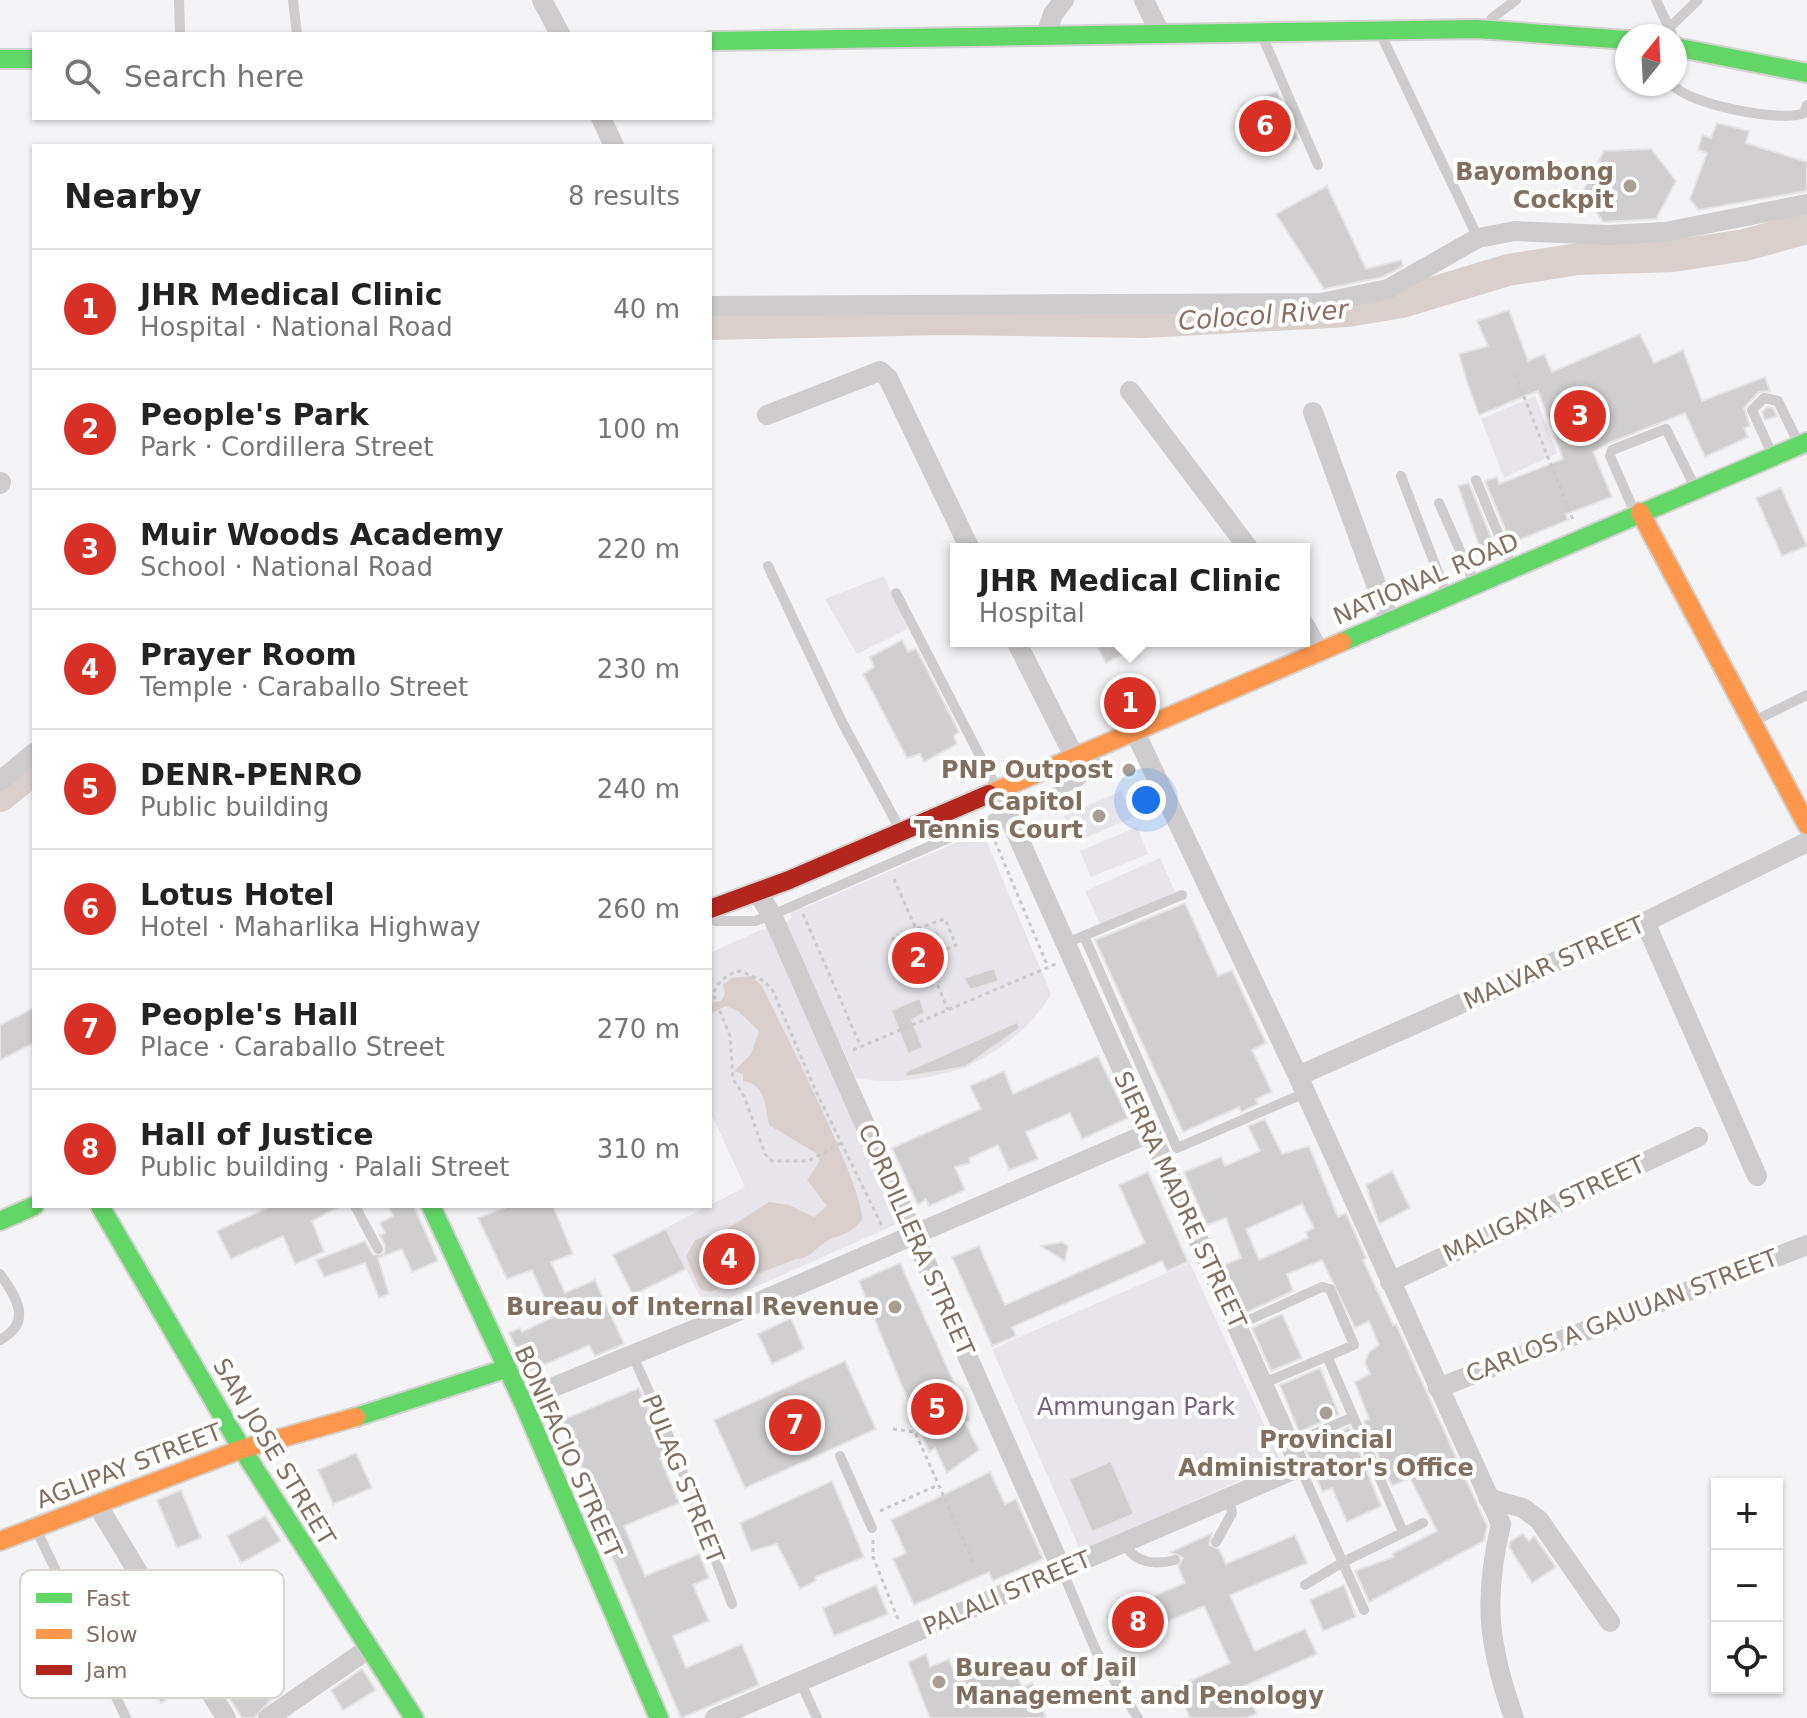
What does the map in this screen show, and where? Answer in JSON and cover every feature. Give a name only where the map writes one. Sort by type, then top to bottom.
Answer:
[{"type":"main road","points":[[712,41],[1159,31],[1477,29],[1615,39]]},
{"type":"main road","points":[[1687,43],[1807,73]]},
{"type":"main road","points":[[0,59],[32,59]]},
{"type":"main road","name":"NATIONAL ROAD","points":[[712,908],[902,832],[1803,444]]},
{"type":"main road","points":[[1638,513],[1807,825]]},
{"type":"main road","points":[[0,1221],[32,1207]]},
{"type":"main road","name":"SAN JOSE STREET","points":[[101,1208],[242,1449],[407,1716]]},
{"type":"main road","name":"BONIFACIO STREET","points":[[432,1208],[522,1400],[659,1718]]},
{"type":"main road","name":"AGLIPAY STREET","points":[[0,1541],[242,1449],[380,1410],[505,1369]]},
{"type":"street","points":[[542,0],[559,32]]},
{"type":"street","points":[[1046,35],[1053,14],[1064,0]]},
{"type":"street","points":[[1144,0],[1159,31]]},
{"type":"street","points":[[602,120],[613,144]]},
{"type":"street","points":[[712,306],[1321,303],[1388,289],[1478,238],[1515,231],[1608,235],[1665,232],[1807,204]]},
{"type":"street","points":[[767,415],[880,371],[888,378],[967,543]]},
{"type":"street","points":[[1130,391],[1244,543]]},
{"type":"street","points":[[1313,412],[1389,620]]},
{"type":"street","points":[[1310,635],[1319,651]]},
{"type":"street","points":[[1019,647],[1074,756]]},
{"type":"street","points":[[1134,730],[1301,1084],[1501,1524],[1491,1572],[1489,1619],[1495,1665],[1514,1718]]},
{"type":"street","points":[[0,781],[32,755]]},
{"type":"street","name":"SIERRA MADRE STREET","points":[[997,790],[1084,991],[1159,1129],[1238,1325],[1300,1467]]},
{"type":"street","name":"MALVAR STREET","points":[[1301,1084],[1807,842]]},
{"type":"street","name":"CORDILLERA STREET","points":[[757,892],[772,915],[1062,1570]]},
{"type":"street","points":[[1645,922],[1757,1176]]},
{"type":"street","points":[[522,1400],[633,1356],[1159,1129]]},
{"type":"street","name":"MALIGAYA STREET","points":[[1390,1282],[1698,1137]]},
{"type":"street","name":"CARLOS A GAUUAN STREET","points":[[1438,1388],[1807,1245]]},
{"type":"street","name":"PALALI STREET","points":[[715,1718],[1300,1467]]},
{"type":"street","points":[[1488,1498],[1523,1508],[1539,1520],[1610,1622]]},
{"type":"street","points":[[98,1506],[137,1570]]},
{"type":"street","points":[[268,1718],[368,1649]]},
{"type":"street","points":[[214,1698],[226,1718]]},
{"type":"lane","points":[[179,0],[180,32]]},
{"type":"lane","points":[[293,0],[297,32]]},
{"type":"lane","points":[[1477,29],[1516,0]]},
{"type":"lane","points":[[1656,0],[1667,24]]},
{"type":"lane","points":[[1684,24],[1698,0]]},
{"type":"lane","points":[[1379,30],[1478,238]]},
{"type":"lane","points":[[1260,31],[1318,165]]},
{"type":"lane","points":[[1686,96],[1752,112],[1797,116],[1804,113],[1807,105]]},
{"type":"lane","points":[[1773,456],[1752,410],[1760,400],[1778,401],[1803,444]]},
{"type":"lane","points":[[1638,513],[1610,456],[1612,450],[1666,429],[1696,489]]},
{"type":"lane","points":[[1401,476],[1447,596]]},
{"type":"lane","points":[[1476,480],[1512,568]]},
{"type":"lane","points":[[1439,503],[1474,584]]},
{"type":"lane","points":[[768,566],[842,722],[902,832]]},
{"type":"lane","points":[[896,593],[997,790]]},
{"type":"lane","points":[[1751,723],[1807,695]]},
{"type":"lane","points":[[712,913],[716,921],[734,923],[772,915],[1080,781],[1092,770],[1110,741]]},
{"type":"lane","points":[[1067,951],[1084,936],[1182,895]]},
{"type":"lane","points":[[1084,936],[1159,1129],[1177,1148],[1301,1084]]},
{"type":"lane","points":[[356,1208],[378,1249]]},
{"type":"lane","points":[[0,1274],[15,1295],[21,1316],[17,1326],[0,1340]]},
{"type":"lane","points":[[1238,1325],[1327,1287],[1354,1345],[1264,1383]]},
{"type":"lane","name":"PULAG STREET","points":[[633,1356],[673,1446],[732,1604]]},
{"type":"lane","points":[[1327,1356],[1403,1532]]},
{"type":"lane","points":[[1291,1444],[1353,1417]]},
{"type":"lane","points":[[840,1456],[872,1528]]},
{"type":"lane","name":"SIERRA MADRE STREET","points":[[1300,1467],[1364,1610]]},
{"type":"lane","points":[[1216,1542],[1232,1513],[1229,1497]]},
{"type":"lane","points":[[1305,1585],[1343,1562],[1423,1523]]},
{"type":"lane","points":[[35,1527],[55,1570]]},
{"type":"lane","points":[[1124,1543],[1131,1554],[1147,1563],[1175,1560]]},
{"type":"lane","name":"CORDILLERA STREET","points":[[1062,1570],[1096,1651],[1138,1718]]},
{"type":"lane","points":[[800,1681],[817,1718]]},
{"type":"lane","points":[[116,1698],[126,1718]]},
{"type":"path","points":[[1515,374],[1580,538]]},
{"type":"path","points":[[989,828],[1048,967]]},
{"type":"path","points":[[894,879],[916,929]]},
{"type":"path","points":[[802,907],[861,1047]]},
{"type":"path","points":[[945,919],[956,945],[926,957],[903,965],[893,938],[945,919]]},
{"type":"path","points":[[835,1058],[1048,967],[1067,951]]},
{"type":"path","points":[[926,957],[948,1010]]},
{"type":"path","points":[[841,1143],[808,1161],[772,1161],[765,1154],[744,1096],[733,1079],[730,1036],[713,994],[717,984],[727,975],[740,971],[764,981],[773,991],[841,1143],[891,1243]]},
{"type":"path","points":[[729,1271],[740,1296]]},
{"type":"path","points":[[893,1429],[915,1432],[974,1564]]},
{"type":"path","points":[[867,1517],[938,1485]]},
{"type":"path","points":[[872,1528],[873,1557],[905,1636]]},
{"type":"green space","points":[[1535,396],[1557,453],[1504,478],[1481,419]]},
{"type":"green space","points":[[884,576],[908,629],[857,654],[825,599]]},
{"type":"green space","name":"Capitol Tennis Court","points":[[1121,791],[1133,817],[1076,842],[1064,816]]},
{"type":"green space","name":"Capitol Tennis Court","points":[[1137,827],[1148,854],[1091,877],[1080,851]]},
{"type":"green space","points":[[972,831],[976,838],[983,835],[986,840],[1051,994],[1014,1037],[967,1066],[912,1080],[856,1078],[785,923],[792,918],[789,910],[802,904],[804,908],[962,840],[961,835]]},
{"type":"green space","points":[[1160,858],[1176,894],[1102,928],[1085,891]]},
{"type":"green space","points":[[772,925],[903,1221],[706,1309],[666,1228],[705,1208],[712,1208],[712,1204],[745,1187],[712,1115],[712,952]]},
{"type":"green space","name":"Ammungan Park","points":[[1190,1263],[1281,1462],[1081,1552],[992,1349]]},
{"type":"shaded area","points":[[937,931],[941,942],[910,951],[907,942]]},
{"type":"shaded area","points":[[751,976],[762,986],[837,1142],[859,1202],[862,1220],[848,1232],[829,1240],[804,1257],[710,1292],[700,1289],[686,1257],[695,1240],[728,1228],[769,1202],[789,1205],[814,1217],[827,1206],[807,1180],[819,1162],[819,1155],[769,1125],[760,1091],[743,1081],[743,1074],[734,1071],[751,1054],[759,1031],[738,1011],[726,1006],[712,1013],[712,1002],[721,1001],[725,994],[723,985],[732,978]],"holes":[[[728,1248],[737,1251],[740,1259],[737,1267],[729,1271],[721,1267],[717,1259],[720,1251]]]},
{"type":"building","points":[[1277,91],[1298,139],[1270,152],[1241,105]]},
{"type":"building","points":[[1717,123],[1749,131],[1746,143],[1807,162],[1807,191],[1698,210],[1690,199],[1707,153],[1698,150],[1702,135],[1711,138]]},
{"type":"building","name":"Bayombong Cockpit","points":[[1651,149],[1676,181],[1656,219],[1603,222],[1583,191],[1604,151]]},
{"type":"building","points":[[1327,186],[1366,269],[1401,260],[1403,266],[1383,277],[1324,289],[1276,214]]},
{"type":"building","points":[[1509,310],[1528,361],[1544,354],[1552,372],[1640,334],[1654,363],[1683,350],[1702,401],[1765,377],[1770,391],[1759,392],[1744,408],[1750,426],[1744,428],[1748,437],[1705,457],[1685,413],[1593,452],[1612,497],[1566,514],[1568,520],[1511,543],[1485,481],[1497,477],[1499,484],[1563,459],[1538,391],[1479,415],[1467,382],[1459,354],[1488,346],[1477,321]]},
{"type":"building","points":[[1767,407],[1773,408],[1777,416],[1765,420],[1762,412]]},
{"type":"building","points":[[1469,483],[1497,552],[1483,557],[1458,486]]},
{"type":"building","points":[[1781,488],[1807,546],[1782,556],[1756,498]]},
{"type":"building","points":[[902,640],[908,652],[916,648],[959,732],[954,736],[957,744],[924,762],[920,754],[907,758],[863,674],[874,667],[870,657]]},
{"type":"building","points":[[1097,647],[1137,647],[1106,663]]},
{"type":"building","points":[[1185,903],[1218,976],[1232,970],[1266,1043],[1252,1050],[1272,1092],[1256,1099],[1258,1104],[1241,1112],[1239,1107],[1183,1132],[1095,940]]},
{"type":"building","points":[[994,968],[999,981],[970,990],[964,978]]},
{"type":"building","points":[[920,998],[925,1013],[912,1020],[923,1048],[908,1054],[891,1010]]},
{"type":"building","points":[[32,1009],[32,1044],[0,1060],[0,1025]]},
{"type":"building","points":[[1017,1022],[1020,1028],[965,1067],[906,1077],[905,1072]]},
{"type":"building","points":[[1098,1056],[1128,1118],[1082,1139],[1070,1113],[1026,1132],[1038,1159],[1009,1170],[998,1145],[969,1158],[970,1163],[955,1167],[965,1190],[929,1206],[926,1199],[918,1205],[892,1148],[981,1109],[970,1086],[1004,1071],[1013,1094]]},
{"type":"building","points":[[1265,1119],[1282,1154],[1309,1146],[1338,1217],[1346,1213],[1366,1258],[1363,1260],[1393,1325],[1396,1324],[1487,1526],[1484,1541],[1369,1602],[1355,1571],[1394,1557],[1392,1554],[1437,1531],[1410,1478],[1392,1486],[1364,1421],[1369,1419],[1355,1382],[1370,1374],[1365,1363],[1369,1352],[1379,1345],[1369,1321],[1355,1328],[1322,1260],[1287,1274],[1293,1291],[1245,1313],[1224,1265],[1241,1258],[1226,1218],[1207,1225],[1184,1172],[1221,1157],[1225,1166],[1260,1151],[1248,1126]],"holes":[[[1302,1204],[1314,1228],[1306,1232],[1308,1238],[1259,1260],[1246,1229]]]},
{"type":"building","points":[[1392,1171],[1410,1208],[1379,1224],[1366,1185]]},
{"type":"building","points":[[1148,1172],[1188,1262],[1167,1271],[1162,1261],[1012,1327],[1016,1336],[992,1346],[952,1257],[979,1246],[1005,1305],[1145,1243],[1119,1185]]},
{"type":"building","points":[[268,1208],[336,1208],[312,1221],[324,1252],[295,1264],[283,1236],[231,1259],[217,1231]]},
{"type":"building","points":[[389,1208],[415,1208],[438,1261],[412,1272],[402,1249],[378,1258],[389,1294],[379,1298],[365,1263],[324,1277],[316,1260],[365,1241],[373,1255],[384,1254],[385,1246],[380,1235],[385,1233],[380,1223],[393,1216]]},
{"type":"building","points":[[505,1208],[554,1208],[573,1254],[551,1262],[565,1293],[595,1280],[624,1344],[595,1356],[589,1345],[528,1372],[509,1333],[520,1328],[522,1332],[553,1317],[532,1270],[507,1279],[478,1218]]},
{"type":"building","points":[[666,1229],[686,1269],[633,1295],[613,1255]]},
{"type":"building","points":[[1062,1242],[1068,1246],[1065,1261],[1041,1246]]},
{"type":"building","points":[[729,1248],[737,1251],[740,1259],[737,1267],[729,1270],[721,1267],[718,1259],[721,1251]]},
{"type":"building","points":[[900,1263],[965,1407],[969,1420],[965,1423],[979,1450],[947,1473],[935,1448],[929,1452],[859,1281]]},
{"type":"building","points":[[1282,1314],[1302,1358],[1271,1371],[1252,1328]]},
{"type":"building","points":[[791,1318],[804,1349],[772,1364],[758,1334]]},
{"type":"building","points":[[845,1361],[876,1429],[745,1488],[714,1420]]},
{"type":"building","points":[[1320,1368],[1339,1414],[1299,1432],[1280,1385]]},
{"type":"building","points":[[639,1388],[668,1454],[660,1458],[679,1503],[624,1526],[645,1576],[699,1554],[709,1578],[693,1585],[709,1621],[673,1636],[686,1668],[742,1644],[759,1685],[681,1718],[592,1510],[586,1491],[592,1489],[560,1421]]},
{"type":"building","points":[[1349,1427],[1381,1506],[1347,1522],[1332,1488],[1322,1492],[1305,1447]]},
{"type":"building","points":[[356,1453],[372,1488],[333,1504],[318,1470]]},
{"type":"building","points":[[1111,1461],[1134,1514],[1092,1532],[1069,1479]]},
{"type":"building","points":[[990,1472],[1005,1504],[1016,1499],[1043,1559],[993,1581],[989,1572],[914,1605],[893,1559],[906,1553],[891,1520]]},
{"type":"building","points":[[832,1481],[864,1557],[815,1577],[816,1581],[800,1589],[777,1544],[751,1551],[740,1523]]},
{"type":"building","points":[[181,1490],[201,1538],[177,1548],[157,1500]]},
{"type":"building","points":[[265,1516],[281,1541],[241,1563],[227,1536]]},
{"type":"building","points":[[1212,1533],[1209,1545],[1219,1549],[1226,1564],[1295,1535],[1307,1563],[1230,1595],[1255,1651],[1305,1629],[1317,1654],[1242,1687],[1257,1713],[1247,1718],[1190,1718],[1176,1687],[1230,1663],[1204,1606],[1118,1642],[1107,1616],[1185,1583],[1178,1567],[1183,1558],[1171,1552]]},
{"type":"building","points":[[1523,1534],[1529,1541],[1534,1536],[1556,1567],[1532,1583],[1509,1547],[1511,1541]]},
{"type":"building","points":[[876,1585],[888,1614],[834,1636],[823,1608]]},
{"type":"building","points":[[1344,1585],[1356,1617],[1323,1631],[1310,1600]]},
{"type":"building","points":[[926,1654],[930,1667],[949,1659],[958,1682],[989,1672],[985,1663],[998,1659],[1006,1673],[1016,1670],[1022,1688],[1032,1683],[1046,1718],[930,1718],[908,1662]]},
{"type":"building","points":[[362,1669],[376,1690],[343,1710],[331,1690]]},
{"type":"building","points":[[230,1698],[270,1698],[254,1718],[242,1718]]},
{"type":"waterway","name":"Colocol River","points":[[712,324],[943,319],[1144,322],[1348,311],[1402,302],[1508,270],[1578,259],[1673,256],[1745,245],[1807,228]]},
{"type":"waterway","name":"Colocol River","points":[[0,796],[32,771]]},
{"type":"traffic: fast","points":[[712,41],[1477,29],[1615,39]]},
{"type":"traffic: fast","points":[[1687,49],[1807,73]]},
{"type":"traffic: fast","points":[[0,59],[32,59]]},
{"type":"traffic: fast","points":[[1342,642],[1807,442]]},
{"type":"traffic: fast","points":[[0,1221],[32,1207]]},
{"type":"traffic: fast","points":[[101,1208],[242,1449],[414,1718]]},
{"type":"traffic: fast","points":[[432,1208],[522,1400],[659,1718]]},
{"type":"traffic: fast","points":[[356,1417],[505,1369]]},
{"type":"traffic: slow","points":[[1640,512],[1807,825]]},
{"type":"traffic: slow","points":[[989,794],[1342,642]]},
{"type":"traffic: slow","points":[[0,1541],[242,1449],[356,1417]]},
{"type":"traffic: jam","points":[[712,908],[789,880],[989,794]]},
{"type":"place","name":"Lotus Hotel","points":[[1265,126]]},
{"type":"place","name":"Bayombong Cockpit","points":[[1630,186]]},
{"type":"place","name":"Muir Woods Academy","points":[[1580,416]]},
{"type":"place","name":"JHR Medical Clinic","points":[[1130,703]]},
{"type":"place","name":"PNP Outpost","points":[[1129,770]]},
{"type":"place","name":"Capitol Tennis Court","points":[[1099,816]]},
{"type":"place","name":"People's Park","points":[[918,958]]},
{"type":"place","name":"Prayer Room","points":[[729,1259]]},
{"type":"place","name":"Bureau of Internal Revenue","points":[[895,1307]]},
{"type":"place","name":"DENR-PENRO","points":[[937,1409]]},
{"type":"place","name":"Provincial Administrator's Office","points":[[1326,1413]]},
{"type":"place","name":"People's Hall","points":[[795,1425]]},
{"type":"place","name":"Hall of Justice","points":[[1138,1622]]},
{"type":"place","name":"Bureau of Jail Management and Penology","points":[[939,1682]]}]
